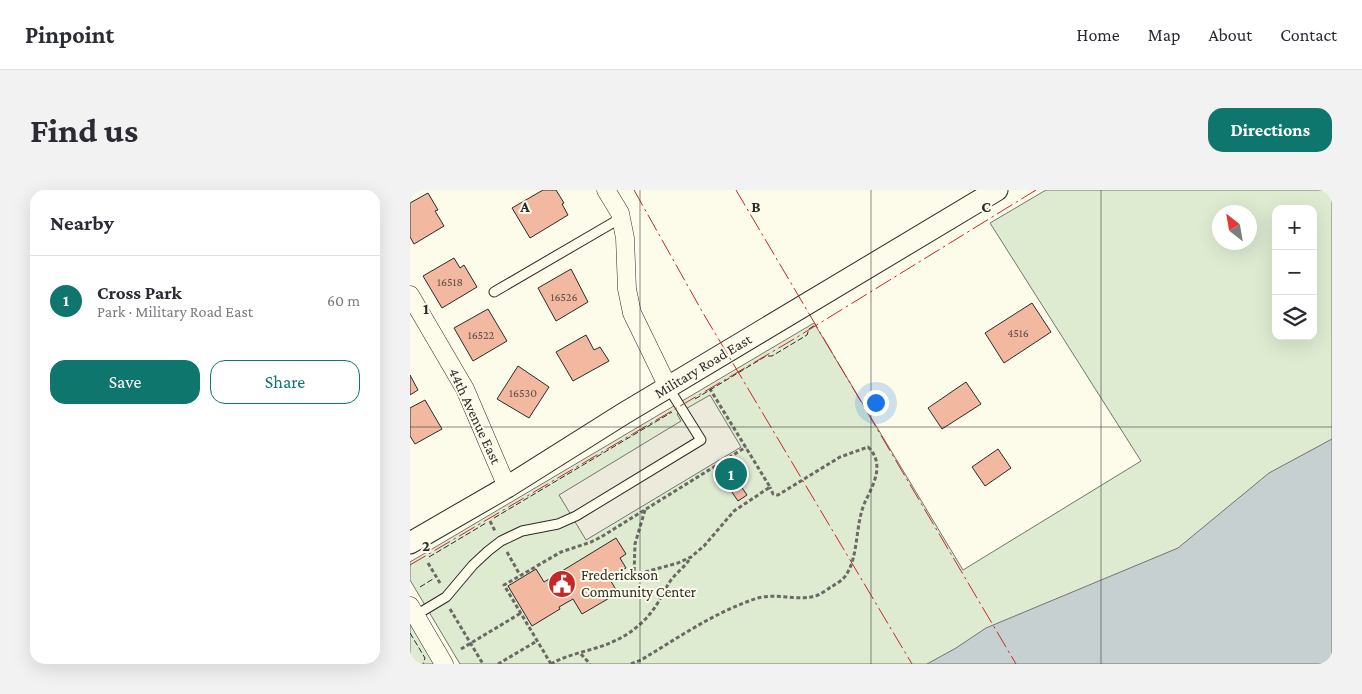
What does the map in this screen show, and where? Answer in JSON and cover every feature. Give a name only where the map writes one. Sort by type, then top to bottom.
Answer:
[{"type":"street","points":[[606,190],[621,218],[626,238],[627,288],[632,313],[668,387]]},
{"type":"street","name":"Military Road East","points":[[410,543],[508,487],[668,387],[994,191]]},
{"type":"street","name":"44th Avenue East","points":[[410,295],[465,389],[508,487]]},
{"type":"street","points":[[413,611],[444,664]]},
{"type":"lane","points":[[494,292],[621,218]]},
{"type":"lane","points":[[413,611],[446,597],[473,565],[501,541],[522,531],[558,524],[576,516],[701,440],[668,387]]},
{"type":"path","points":[[631,664],[732,608],[760,598],[817,596],[837,584],[846,575],[855,553],[860,513],[875,478],[877,461],[868,447],[840,457],[778,494],[773,494],[710,390]]},
{"type":"path","points":[[691,557],[688,563],[667,586],[653,610],[638,626],[621,638],[581,654],[560,658],[551,664],[504,585],[561,552],[601,537],[746,447]]},
{"type":"path","points":[[645,509],[635,544],[634,574],[678,563],[691,557],[704,546],[734,511],[770,488]]},
{"type":"path","points":[[507,552],[520,575]]},
{"type":"path","points":[[428,564],[442,588]]},
{"type":"path","points":[[450,608],[483,664]]},
{"type":"path","points":[[461,649],[521,613]]},
{"type":"path","points":[[498,664],[537,640]]},
{"type":"path","points":[[581,654],[590,664]]},
{"type":"green space","points":[[1046,190],[1332,190],[1332,664],[460,664],[410,580],[410,562],[814,323],[963,570],[1141,461],[990,223]]},
{"type":"green space","points":[[410,621],[437,664],[410,664]]},
{"type":"shaded area","points":[[710,395],[741,447],[586,540],[559,495],[681,421],[677,414]]},
{"type":"shaded area","points":[[1332,439],[1332,664],[927,664],[986,628],[1178,548],[1269,473]]},
{"type":"building","points":[[543,190],[556,190],[564,203],[562,204],[568,215],[530,238],[512,208]]},
{"type":"building","points":[[428,193],[438,210],[435,211],[444,226],[414,244],[410,237],[410,203]]},
{"type":"building","points":[[454,258],[460,268],[464,265],[477,287],[442,308],[423,276]]},
{"type":"building","points":[[571,269],[588,302],[556,321],[538,288]]},
{"type":"building","points":[[1032,303],[1051,332],[1004,363],[985,333]]},
{"type":"building","points":[[488,309],[507,341],[473,361],[454,328]]},
{"type":"building","points":[[586,335],[594,350],[600,347],[609,361],[573,381],[556,352]]},
{"type":"building","points":[[518,366],[549,387],[529,418],[497,399]]},
{"type":"building","points":[[410,375],[418,390],[410,395]]},
{"type":"building","points":[[966,382],[981,404],[942,429],[928,408]]},
{"type":"building","points":[[425,400],[442,429],[415,444],[410,436],[410,408]]},
{"type":"building","points":[[998,449],[1011,468],[985,486],[972,467]]},
{"type":"building","points":[[736,479],[747,495],[738,501],[727,485]]},
{"type":"building","name":"Frederickson Community Center","points":[[616,538],[626,554],[620,558],[626,568],[609,578],[618,593],[582,614],[573,599],[532,626],[508,586],[536,569],[544,582]]},
{"type":"fence","points":[[695,399],[766,356],[772,356],[807,335],[809,329],[815,325]]},
{"type":"fence","points":[[494,518],[672,412]]},
{"type":"fence","points":[[429,557],[486,523]]},
{"type":"fence","points":[[420,587],[433,579]]},
{"type":"fence","points":[[410,633],[425,658],[423,664]]},
{"type":"power","points":[[634,190],[703,313],[912,664]]},
{"type":"power","points":[[736,190],[1016,664]]},
{"type":"power","points":[[410,565],[794,339],[1036,190]]},
{"type":"place","name":"Cross Park","points":[[731,474]]},
{"type":"place","name":"Frederickson Community Center","points":[[562,584]]}]
